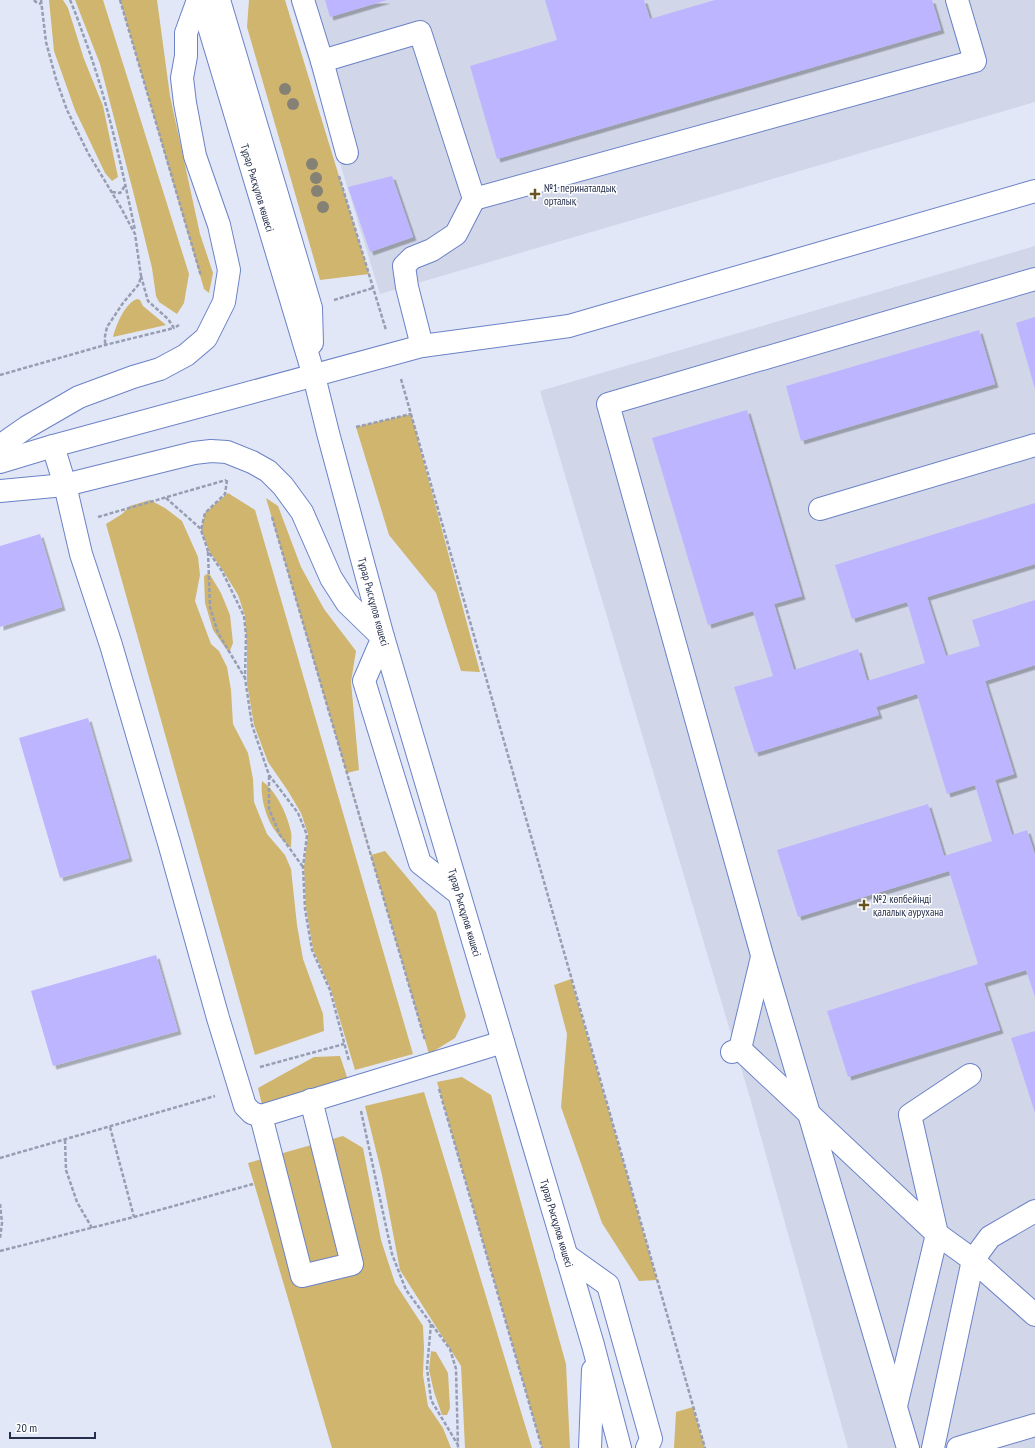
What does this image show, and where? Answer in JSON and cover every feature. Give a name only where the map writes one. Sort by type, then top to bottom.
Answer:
[{"type":"street","points":[[303,0],[322,61],[346,153]]},
{"type":"street","points":[[474,199],[975,61],[957,0]]},
{"type":"street","points":[[0,446],[27,427],[79,397],[160,368],[186,355],[206,338],[224,302],[229,270],[219,225],[195,156],[182,78],[186,56],[186,33],[212,1]]},
{"type":"street","name":"Тұрар Рысқұлов көшесі","points":[[212,1],[383,637],[593,1345],[620,1448]]},
{"type":"street","points":[[322,61],[420,32],[474,199],[456,234],[432,250],[412,258],[404,266],[407,287],[422,346]]},
{"type":"street","points":[[0,462],[53,446],[422,346],[569,326],[1035,191]]},
{"type":"street","points":[[908,1448],[762,955],[608,404],[1035,279]]},
{"type":"street","points":[[820,509],[1035,445]]},
{"type":"street","points":[[53,446],[65,485],[81,554],[111,645],[218,1018],[245,1106],[252,1113],[261,1116],[503,1042]]},
{"type":"street","points":[[0,492],[65,485],[194,453],[227,452],[252,462],[268,471],[283,486],[302,512],[331,578],[347,603],[383,637],[364,681],[420,862],[458,893]]},
{"type":"street","points":[[762,955],[736,1051],[809,1115],[937,1234],[973,1260],[1035,1315]]},
{"type":"street","points":[[896,1407],[937,1234],[910,1115],[970,1075]]},
{"type":"street","points":[[261,1116],[302,1276],[352,1264],[311,1100]]},
{"type":"street","points":[[933,1448],[973,1260],[990,1237],[1035,1211]]},
{"type":"street","points":[[566,1255],[608,1284],[651,1439],[647,1448]]},
{"type":"street","points":[[590,1448],[593,1345]]},
{"type":"street","points":[[958,1448],[1035,1425]]},
{"type":"path","points":[[34,0],[36,2],[41,2],[46,42],[56,79],[67,110],[88,154],[112,192],[135,234]]},
{"type":"path","points":[[70,0],[96,68],[106,104],[125,184],[135,234],[141,276],[148,301],[168,319],[174,328]]},
{"type":"path","points":[[120,0],[202,282]]},
{"type":"path","points":[[338,175],[394,353],[410,414],[705,1448]]},
{"type":"path","points":[[112,192],[116,194],[120,193],[124,189],[125,184]]},
{"type":"path","points":[[104,344],[107,327],[123,303],[139,284],[141,276]]},
{"type":"path","points":[[331,301],[373,288]]},
{"type":"path","points":[[0,375],[104,344],[174,328],[184,323]]},
{"type":"path","points":[[356,427],[410,414]]},
{"type":"path","points":[[74,524],[233,478]]},
{"type":"path","points":[[201,530],[205,513],[225,494],[227,480]]},
{"type":"path","points":[[166,498],[201,530],[208,551],[210,607],[218,633],[245,678]]},
{"type":"path","points":[[271,513],[432,1063],[542,1448]]},
{"type":"path","points":[[208,551],[222,571],[244,616],[246,634],[245,678],[252,724],[269,775],[269,809],[280,835],[303,867]]},
{"type":"path","points":[[269,775],[298,813],[307,835],[303,867],[306,909],[312,950],[330,990],[357,1086],[364,1130],[392,1254],[406,1290],[450,1348],[456,1370],[458,1447]]},
{"type":"path","points":[[0,1158],[110,1126],[344,1044]]},
{"type":"path","points":[[110,1126],[134,1217]]},
{"type":"path","points":[[65,1140],[66,1170],[77,1202],[92,1228]]},
{"type":"path","points":[[0,1251],[134,1217],[277,1177]]},
{"type":"path","points":[[0,1204],[2,1223],[0,1238]]},
{"type":"path","points":[[432,1324],[427,1368],[431,1400],[458,1447]]},
{"type":"shaded area","points":[[49,0],[63,0],[68,8],[84,59],[103,106],[118,177],[112,181],[105,173],[75,110],[54,51]]},
{"type":"shaded area","points":[[75,0],[103,0],[189,274],[184,303],[177,314],[159,302],[156,296],[152,268],[100,64]]},
{"type":"shaded area","points":[[120,0],[157,0],[170,96],[200,234],[213,273],[209,293],[204,289]]},
{"type":"shaded area","points":[[249,0],[285,0],[369,274],[320,280],[247,27]]},
{"type":"shaded area","name":"№1 перинаталдық орталық","points":[[290,0],[1035,0],[1035,102],[380,294]]},
{"type":"shaded area","name":"№2 көпбейінді қалалық аурухана","points":[[1035,246],[1035,1448],[848,1448],[750,1098],[540,391]]},
{"type":"shaded area","points":[[137,299],[140,300],[143,306],[166,325],[113,337],[116,327],[125,310],[133,301]]},
{"type":"shaded area","points":[[411,414],[480,672],[461,671],[436,593],[389,535],[356,427]]},
{"type":"shaded area","points":[[228,493],[255,510],[413,1054],[355,1070],[331,990],[313,949],[306,908],[304,867],[308,834],[301,813],[268,762],[254,725],[247,683],[245,616],[238,595],[209,551],[201,530],[205,513]]},
{"type":"shaded area","points":[[266,498],[278,506],[301,567],[324,609],[356,651],[351,682],[359,770],[347,773],[371,855],[385,851],[436,912],[466,1016],[455,1038],[429,1054]]},
{"type":"shaded area","points":[[150,500],[165,508],[182,521],[198,557],[200,575],[195,601],[211,644],[219,651],[227,667],[231,690],[233,724],[248,753],[253,779],[254,802],[267,834],[285,855],[291,869],[297,925],[303,959],[323,1014],[324,1031],[255,1055],[106,524],[122,514],[130,506]]},
{"type":"shaded area","points":[[209,573],[221,593],[230,615],[233,643],[229,653],[213,630],[205,603],[204,576]]},
{"type":"shaded area","points":[[262,781],[277,797],[281,804],[291,832],[291,848],[272,827],[269,821],[263,801]]},
{"type":"shaded area","points":[[571,979],[657,1280],[639,1281],[602,1223],[561,1107],[567,1034],[554,985]]},
{"type":"shaded area","points":[[340,1056],[348,1080],[263,1109],[258,1088],[314,1057]]},
{"type":"shaded area","points":[[462,1077],[491,1095],[566,1364],[570,1448],[542,1448],[437,1082]]},
{"type":"shaded area","points":[[424,1092],[532,1448],[465,1448],[461,1366],[400,1270],[382,1175],[365,1106]]},
{"type":"shaded area","points":[[343,1136],[363,1148],[381,1240],[395,1283],[423,1326],[423,1375],[428,1406],[443,1428],[451,1448],[332,1448],[248,1163]]},
{"type":"shaded area","points":[[431,1351],[436,1352],[448,1373],[450,1408],[447,1415],[442,1415],[434,1392],[429,1370]]},
{"type":"shaded area","points":[[693,1407],[705,1448],[674,1448],[676,1412]]},
{"type":"building","points":[[325,0],[387,0],[330,17]]},
{"type":"building","points":[[545,0],[644,0],[650,19],[715,0],[932,0],[941,30],[497,159],[470,66],[557,40]]},
{"type":"building","points":[[392,176],[413,237],[370,252],[348,187]]},
{"type":"building","points":[[1035,317],[1035,389],[1016,323]]},
{"type":"building","points":[[979,330],[995,384],[801,441],[786,386]]},
{"type":"building","points":[[747,410],[802,596],[774,604],[794,670],[858,649],[867,681],[925,663],[907,602],[852,619],[835,565],[1035,503],[1035,564],[927,597],[946,656],[980,646],[972,620],[1035,600],[1035,665],[985,681],[1014,774],[995,780],[1012,835],[1027,830],[1035,855],[1035,997],[1026,970],[984,983],[1000,1030],[848,1077],[827,1011],[978,964],[949,871],[798,917],[777,850],[928,804],[944,856],[992,841],[975,785],[947,794],[917,694],[876,707],[879,715],[755,753],[734,687],[773,676],[753,611],[708,625],[652,438]]},
{"type":"building","points":[[40,534],[62,607],[0,627],[0,546]]},
{"type":"building","points":[[88,718],[129,858],[60,878],[19,738]]},
{"type":"building","points":[[156,955],[178,1031],[53,1066],[31,991]]},
{"type":"building","points":[[1035,1031],[1035,1113],[1011,1038]]},
{"type":"place","name":"№1 перинаталдық орталық","points":[[535,194]]},
{"type":"place","name":"№2 көпбейінді қалалық аурухана","points":[[864,905]]}]
